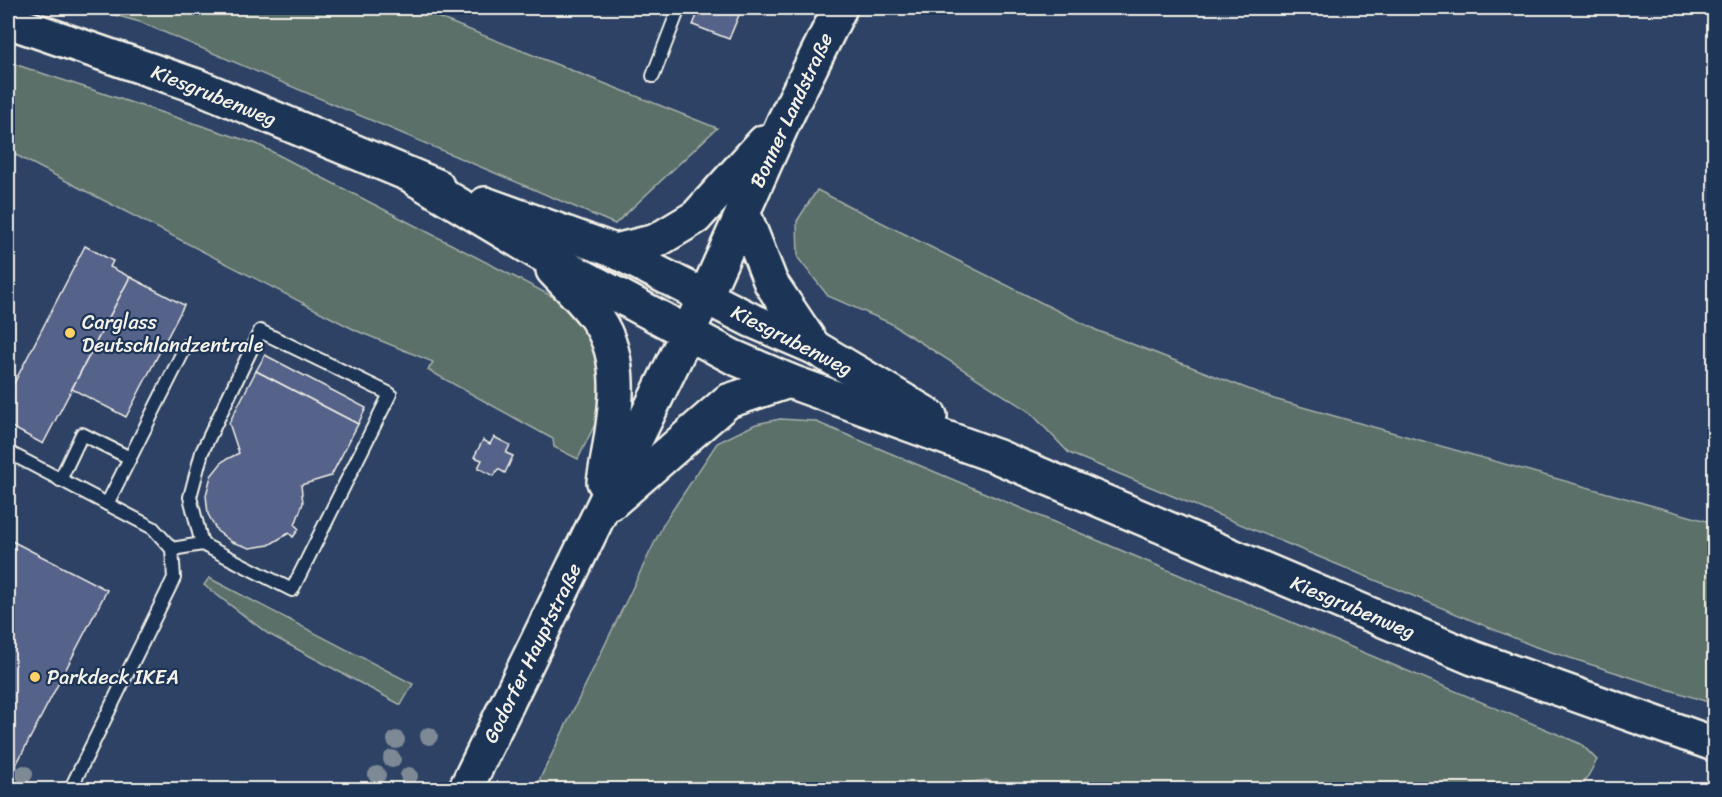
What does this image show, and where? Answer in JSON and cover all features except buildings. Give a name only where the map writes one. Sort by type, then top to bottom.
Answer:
[{"type":"main road","name":"Bonner Landstraße","points":[[705,297],[784,121],[840,8]]},
{"type":"main road","name":"Kiesgrubenweg","points":[[8,21],[197,86],[416,179],[615,251],[705,297],[814,347],[996,456]]},
{"type":"main road","points":[[615,251],[656,241],[696,217],[784,121]]},
{"type":"main road","name":"Kiesgrubenweg","points":[[416,179],[539,253],[733,357],[789,381],[996,456],[1473,658],[1714,744]]},
{"type":"main road","points":[[743,212],[771,283],[814,347]]},
{"type":"main road","name":"Godorfer Hauptstraße","points":[[539,253],[598,320],[616,361],[615,407],[599,514]]},
{"type":"main road","name":"Godorfer Hauptstraße","points":[[465,789],[705,297]]},
{"type":"main road","name":"Kiesgrubenweg","points":[[599,514],[728,401],[789,381]]},
{"type":"lane","points":[[652,76],[679,8]]},
{"type":"lane","points":[[172,549],[202,544],[292,590],[390,394],[260,331],[202,452],[190,497],[202,544]]},
{"type":"lane","points":[[107,504],[186,346]]},
{"type":"lane","points":[[60,480],[82,434],[130,458]]},
{"type":"lane","points":[[8,452],[153,528],[172,549],[174,578],[70,789]]},
{"type":"green space","points":[[89,8],[429,8],[427,13],[717,128],[615,224],[140,22]]},
{"type":"green space","points":[[8,62],[257,144],[567,304],[598,349],[602,388],[597,420],[578,459],[554,447],[553,439],[428,370],[433,362],[357,331],[8,151]]},
{"type":"green space","points":[[817,190],[1096,330],[1274,399],[1714,523],[1714,704],[1536,647],[1069,453],[1030,412],[890,323],[828,296],[798,258],[797,221]]},
{"type":"green space","points":[[780,419],[814,421],[1581,744],[1597,760],[1580,790],[1004,790],[987,780],[908,790],[535,789],[664,523],[717,443],[756,424]]},
{"type":"green space","points":[[209,578],[413,684],[401,705],[267,633],[204,585]]},
{"type":"place","name":"Carglass Deutschlandzentrale","points":[[70,333]]},
{"type":"place","name":"Parkdeck IKEA","points":[[35,677]]}]
